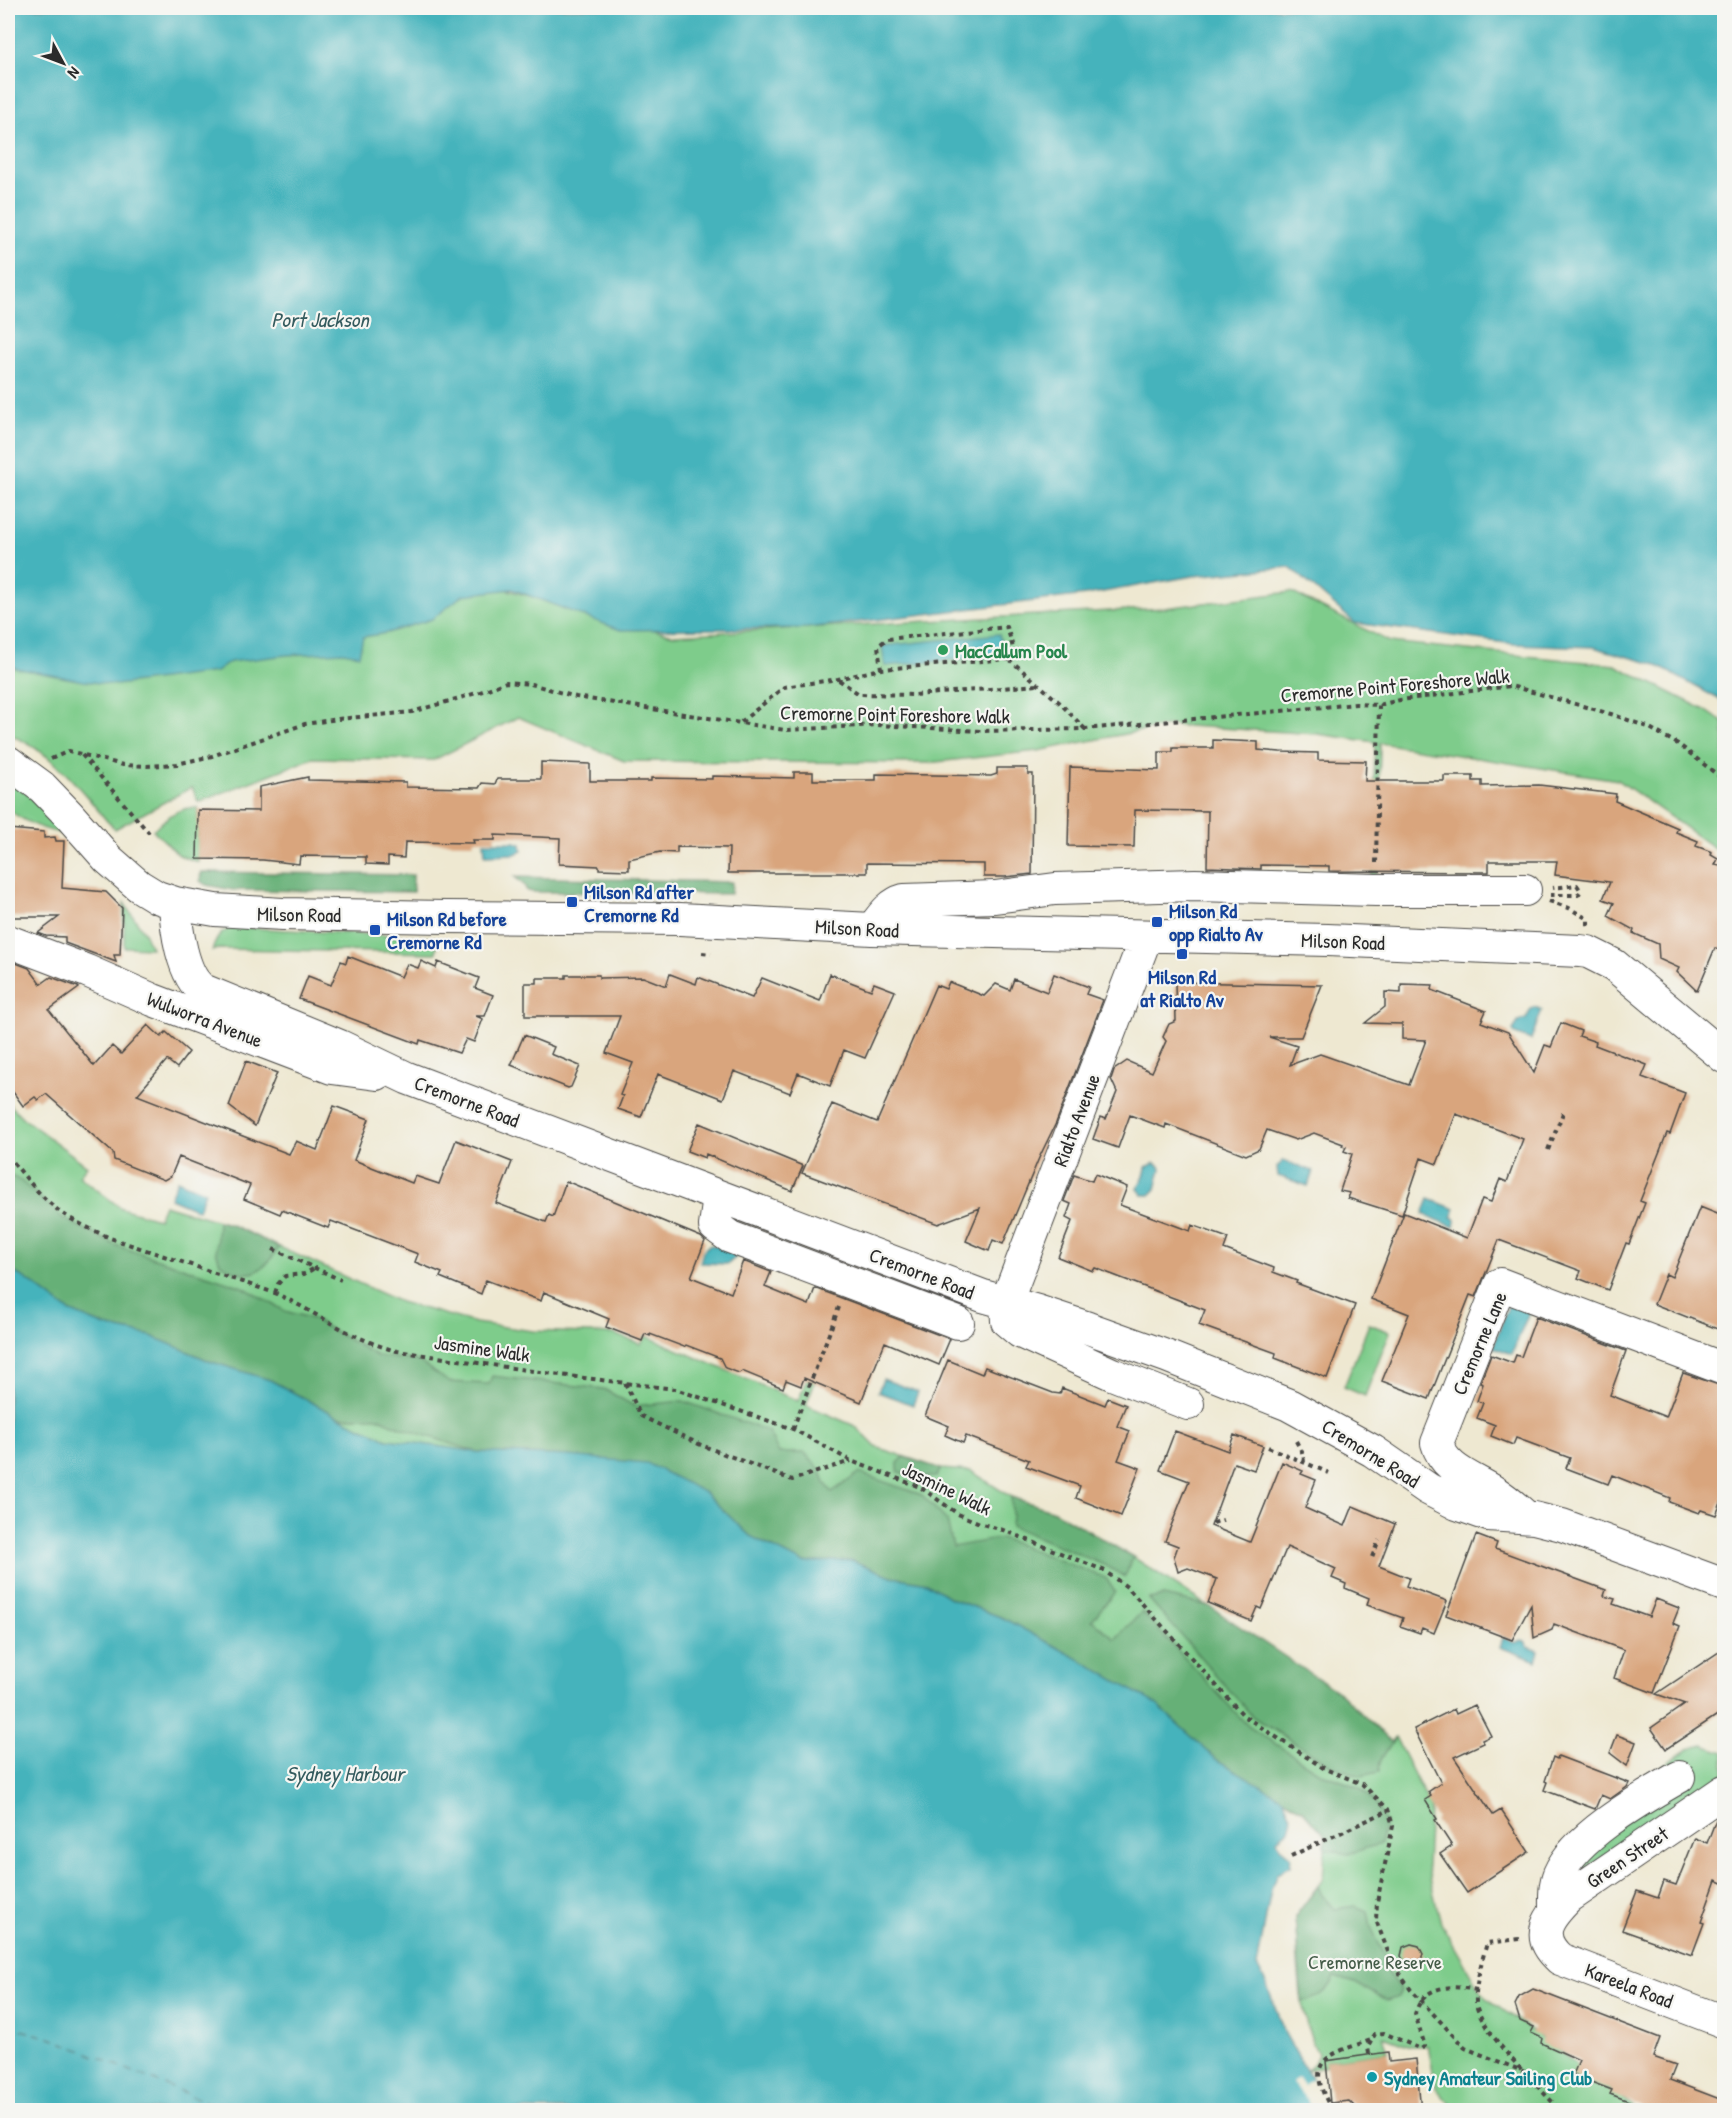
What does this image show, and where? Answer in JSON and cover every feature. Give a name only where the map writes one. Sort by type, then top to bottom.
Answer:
[{"type":"street","name":"Milson Road","points":[[19,770],[69,815],[125,876],[157,897],[175,903],[215,910],[261,913],[680,919],[872,929],[1328,940],[1580,951],[1588,952],[1614,965],[1725,1057]]},
{"type":"street","points":[[872,929],[888,909],[904,900],[995,897],[1054,889],[1184,886],[1525,890]]},
{"type":"street","name":"Cremorne Road","points":[[175,903],[176,922],[188,970],[194,983],[200,989],[340,1046],[407,1078],[982,1296],[1036,1311],[1166,1356],[1289,1405],[1365,1446],[1428,1489],[1457,1504],[1488,1515],[1526,1517],[1563,1526],[1725,1585]]},
{"type":"street","name":"Rialto Avenue","points":[[1006,1303],[1146,937]]},
{"type":"street","name":"Wulworra Avenue","points":[[8,941],[87,971],[153,1000],[332,1068],[407,1078]]},
{"type":"street","points":[[719,1197],[715,1226],[720,1232],[958,1323]]},
{"type":"street","name":"Cremorne Lane","points":[[1526,1517],[1495,1492],[1457,1470],[1443,1456],[1437,1443],[1500,1284],[1725,1369]]},
{"type":"street","points":[[1006,1303],[1007,1321],[1020,1332],[1112,1374],[1188,1404]]},
{"type":"street","points":[[1550,1924],[1555,1889],[1567,1861],[1586,1840],[1630,1808],[1679,1778]]},
{"type":"street","name":"Green Street","points":[[1550,1924],[1569,1897],[1725,1791]]},
{"type":"street","name":"Kareela Road","points":[[1550,1924],[1548,1946],[1560,1959],[1725,2022]]},
{"type":"path","points":[[881,669],[878,646],[887,639],[1007,627],[1014,651],[1009,659]]},
{"type":"path","points":[[741,723],[784,687],[838,679],[881,669],[1009,659],[1059,702],[1085,729]]},
{"type":"path","points":[[838,679],[859,694],[915,695],[1038,685]]},
{"type":"path","name":"Cremorne Point Foreshore Walk","points":[[19,770],[69,751],[123,765],[177,764],[212,756],[305,724],[338,718],[412,712],[506,682],[531,684],[576,697],[785,730],[876,725],[982,730],[1085,729],[1356,704],[1379,705],[1400,700],[1511,686],[1611,714],[1648,727],[1678,744],[1725,780]]},
{"type":"path","points":[[1376,890],[1379,705]]},
{"type":"path","points":[[81,754],[149,833]]},
{"type":"path","points":[[1525,890],[1577,885],[1581,891],[1578,895],[1548,895],[1548,900],[1569,908],[1588,920],[1580,951]]},
{"type":"path","points":[[702,953],[711,954]]},
{"type":"path","points":[[1548,1150],[1563,1113]]},
{"type":"path","name":"Jasmine Walk","points":[[8,1155],[43,1197],[61,1212],[91,1229],[110,1238],[275,1293],[377,1347],[675,1389],[793,1429],[851,1461],[920,1488],[958,1514],[1103,1570],[1127,1587],[1244,1716],[1325,1769],[1352,1778],[1371,1790],[1388,1809],[1393,1826],[1377,1902],[1376,1920],[1393,1965],[1402,1979],[1465,2048],[1525,2072],[1560,2110]]},
{"type":"path","points":[[273,1248],[341,1280]]},
{"type":"path","points":[[275,1293],[278,1284],[285,1276],[304,1274],[315,1268]]},
{"type":"path","points":[[793,1429],[848,1281]]},
{"type":"path","points":[[625,1383],[640,1416],[701,1444],[792,1480],[851,1461]]},
{"type":"path","points":[[1293,1438],[1302,1452],[1304,1462]]},
{"type":"path","points":[[1269,1447],[1329,1473]]},
{"type":"path","points":[[1213,1523],[1223,1520]]},
{"type":"path","points":[[1372,1557],[1379,1539]]},
{"type":"path","points":[[1292,1856],[1385,1812]]},
{"type":"path","points":[[1525,2072],[1485,2026],[1476,2003],[1477,1990],[1487,1943],[1550,1924]]},
{"type":"path","points":[[1369,2054],[1368,2047],[1375,2034],[1384,2033],[1421,2049],[1425,2046],[1415,2014],[1422,2000],[1440,1988],[1462,1987],[1477,1990]]},
{"type":"path","points":[[1332,2110],[1322,2088],[1320,2065],[1328,2056],[1371,2040]]},
{"type":"green space","points":[[445,573],[673,635],[1165,608],[1291,592],[1390,642],[1615,665],[1705,710],[1724,723],[1724,855],[1618,780],[1380,743],[1377,880],[1371,880],[1375,742],[1317,734],[1171,725],[1038,751],[927,763],[624,761],[518,717],[434,760],[313,758],[198,802],[192,787],[115,829],[75,783],[51,760],[24,741],[8,734],[8,669]]},
{"type":"green space","points":[[8,774],[69,835],[37,826],[8,809]]},
{"type":"green space","points":[[198,808],[198,862],[179,855],[153,830],[179,811]]},
{"type":"green space","points":[[201,872],[413,875],[413,892],[233,890],[206,885],[200,881]]},
{"type":"green space","points":[[515,877],[732,882],[731,894],[533,892],[527,891]]},
{"type":"green space","points":[[124,903],[144,932],[151,948],[124,947]]},
{"type":"green space","points":[[233,927],[438,938],[436,953],[218,949],[212,951],[219,936]]},
{"type":"green space","name":"Cremorne Reserve","points":[[8,1103],[23,1118],[87,1166],[79,1176],[121,1208],[158,1219],[164,1205],[229,1224],[400,1302],[476,1323],[533,1331],[614,1334],[641,1344],[646,1336],[798,1401],[843,1288],[849,1290],[806,1405],[855,1426],[876,1447],[941,1469],[971,1471],[1011,1497],[1054,1511],[1133,1557],[1341,1694],[1390,1741],[1395,1737],[1430,1806],[1427,1866],[1441,1923],[1482,1994],[1638,2110],[1455,2110],[1436,2088],[1428,2046],[1411,2046],[1383,2036],[1388,2052],[1326,2061],[1326,2065],[1306,2071],[1314,2063],[1318,2054],[1311,2039],[1303,2005],[1295,1917],[1323,1879],[1326,1836],[1303,1810],[1217,1760],[477,1452],[387,1439],[8,1269]]},
{"type":"green space","points":[[8,1174],[21,1181],[63,1218],[115,1245],[243,1287],[285,1311],[313,1319],[377,1356],[418,1361],[449,1382],[489,1384],[492,1376],[604,1389],[634,1406],[683,1401],[768,1431],[779,1453],[805,1453],[821,1471],[825,1483],[832,1492],[859,1473],[922,1495],[947,1521],[953,1547],[1001,1538],[1106,1578],[1115,1592],[1092,1620],[1115,1639],[1142,1612],[1249,1727],[1321,1773],[1358,1787],[1375,1802],[1385,1823],[1380,1844],[1348,1854],[1325,1849],[1326,1836],[1303,1810],[1217,1760],[1156,1704],[1003,1618],[950,1598],[927,1583],[894,1577],[851,1560],[803,1563],[750,1536],[704,1492],[569,1456],[477,1452],[402,1428],[377,1417],[339,1417],[270,1380],[212,1362],[151,1336],[105,1326],[69,1311],[26,1279],[8,1269]]},
{"type":"green space","points":[[218,1221],[279,1247],[261,1269],[247,1273],[230,1269],[220,1263],[216,1251]]},
{"type":"green space","points":[[1369,1324],[1390,1332],[1365,1396],[1344,1387]]},
{"type":"green space","points":[[904,1457],[941,1469],[936,1477],[898,1472],[898,1463]]},
{"type":"green space","points":[[1011,1497],[1054,1511],[1133,1557],[1125,1577],[1104,1565],[1011,1526]]},
{"type":"green space","points":[[1163,1596],[1209,1606],[1341,1694],[1390,1741],[1395,1737],[1380,1761],[1379,1772],[1360,1776],[1332,1766],[1253,1717],[1149,1599]]},
{"type":"green space","points":[[1703,1745],[1724,1752],[1724,1777],[1560,1886],[1655,1784],[1647,1776],[1688,1749]]},
{"type":"green space","points":[[1318,1886],[1322,1895],[1334,1909],[1355,1906],[1368,1911],[1371,1927],[1390,1967],[1388,1974],[1401,1990],[1398,1997],[1387,2001],[1355,1983],[1335,1977],[1330,1987],[1322,1994],[1302,2002],[1295,1917]]},
{"type":"water","name":"Port Jackson","points":[[8,8],[1724,8],[1724,702],[1654,664],[1593,647],[1514,644],[1355,623],[1290,567],[1193,576],[1086,595],[807,628],[620,630],[512,589],[463,595],[432,619],[387,633],[363,637],[359,655],[343,652],[287,655],[230,662],[216,672],[116,685],[15,668],[8,659]]},
{"type":"water","name":"MacCallum Pool","points":[[999,634],[1004,655],[885,666],[882,646]]},
{"type":"water","points":[[484,842],[515,842],[521,844],[522,851],[515,854],[485,855]]},
{"type":"water","points":[[1535,1007],[1542,1010],[1531,1040],[1515,1034],[1513,1030],[1519,1021],[1526,1019],[1531,1009]]},
{"type":"water","points":[[1283,1161],[1313,1171],[1308,1186],[1278,1176],[1277,1167]]},
{"type":"water","points":[[1155,1163],[1161,1169],[1156,1189],[1150,1195],[1143,1195],[1138,1189],[1146,1167]]},
{"type":"water","points":[[177,1180],[205,1192],[198,1210],[170,1198]]},
{"type":"water","points":[[1429,1199],[1455,1209],[1451,1217],[1456,1219],[1454,1227],[1423,1214]]},
{"type":"water","points":[[709,1245],[721,1246],[735,1253],[736,1257],[728,1264],[700,1263],[703,1251]]},
{"type":"water","name":"Sydney Harbour","points":[[8,1269],[26,1279],[69,1311],[105,1326],[151,1336],[212,1362],[270,1380],[339,1417],[387,1439],[477,1452],[569,1456],[647,1463],[704,1492],[750,1536],[803,1563],[851,1560],[894,1577],[927,1583],[950,1598],[1003,1618],[1156,1704],[1217,1760],[1283,1798],[1292,1818],[1289,1830],[1277,1839],[1280,1847],[1291,1856],[1290,1866],[1277,1873],[1271,1890],[1257,1966],[1266,1983],[1285,2034],[1324,2101],[1333,2110],[8,2110]]},
{"type":"water","points":[[1509,1304],[1529,1312],[1512,1354],[1493,1347]]},
{"type":"water","points":[[883,1379],[918,1392],[913,1405],[878,1392]]},
{"type":"water","points":[[1503,1638],[1515,1643],[1525,1641],[1528,1647],[1539,1651],[1536,1661],[1500,1647]]},
{"type":"pier","points":[[1298,2077],[1304,2085],[1311,2079],[1336,2110],[1315,2110],[1292,2082]]},
{"type":"building","points":[[1213,740],[1258,742],[1258,750],[1318,753],[1318,760],[1366,761],[1365,781],[1444,781],[1444,776],[1473,776],[1473,781],[1482,781],[1482,786],[1539,785],[1616,794],[1615,801],[1678,828],[1676,832],[1698,841],[1696,846],[1712,852],[1711,855],[1718,859],[1715,865],[1725,867],[1725,951],[1715,948],[1697,991],[1677,972],[1679,968],[1659,959],[1658,944],[1633,933],[1634,930],[1608,916],[1614,903],[1603,899],[1610,882],[1555,875],[1557,861],[1489,861],[1489,872],[1329,871],[1329,866],[1261,865],[1261,869],[1207,867],[1208,811],[1135,810],[1134,847],[1068,846],[1070,767],[1159,770],[1159,752],[1173,752],[1173,748],[1213,748]]},
{"type":"building","points":[[541,762],[590,764],[590,781],[651,781],[651,778],[712,779],[712,776],[794,778],[794,772],[813,772],[813,780],[876,780],[876,774],[991,776],[997,774],[997,768],[1028,768],[1028,774],[1033,774],[1032,874],[984,877],[984,864],[867,863],[867,873],[728,873],[729,848],[677,847],[677,853],[660,852],[629,859],[629,870],[599,869],[599,866],[559,864],[560,838],[495,835],[495,840],[473,840],[474,843],[405,842],[404,858],[388,857],[388,865],[366,864],[366,857],[300,856],[299,864],[263,860],[197,859],[198,810],[259,811],[259,787],[308,777],[308,780],[406,782],[406,787],[479,788],[482,783],[495,784],[497,779],[541,779]]},
{"type":"building","points":[[8,829],[44,832],[44,838],[55,837],[56,841],[64,841],[62,888],[106,892],[122,908],[120,955],[114,955],[116,962],[65,943],[65,937],[38,933],[59,917],[8,917]]},
{"type":"building","points":[[348,956],[401,977],[407,964],[418,968],[421,961],[436,968],[438,962],[479,978],[475,988],[493,995],[485,1016],[476,1016],[483,1019],[474,1042],[466,1039],[459,1053],[420,1040],[419,1044],[299,999],[308,976],[331,985],[341,961],[346,963]]},
{"type":"building","points":[[8,960],[29,968],[41,984],[51,977],[79,988],[49,1010],[94,1066],[112,1046],[121,1054],[148,1025],[161,1037],[166,1032],[189,1052],[177,1068],[167,1060],[137,1095],[289,1154],[296,1141],[317,1150],[334,1106],[369,1119],[354,1160],[412,1183],[415,1176],[439,1184],[456,1140],[512,1162],[496,1203],[546,1222],[549,1215],[553,1217],[566,1181],[701,1237],[705,1241],[691,1277],[731,1293],[743,1261],[771,1272],[765,1287],[809,1305],[815,1288],[950,1339],[939,1365],[885,1342],[861,1402],[804,1378],[801,1386],[786,1380],[783,1388],[742,1371],[739,1373],[725,1368],[720,1358],[686,1345],[684,1347],[650,1334],[650,1336],[645,1334],[642,1341],[606,1327],[609,1319],[544,1292],[541,1301],[486,1280],[481,1294],[440,1277],[442,1273],[415,1262],[418,1254],[331,1221],[328,1228],[282,1210],[280,1214],[244,1199],[250,1185],[179,1157],[171,1176],[164,1180],[114,1160],[113,1153],[46,1094],[38,1100],[35,1097],[23,1106],[8,1085]]},
{"type":"building","points":[[670,974],[696,984],[698,977],[752,998],[762,978],[820,1001],[830,974],[871,990],[874,983],[895,991],[865,1058],[844,1050],[830,1086],[798,1073],[790,1093],[734,1071],[723,1099],[658,1074],[641,1117],[618,1109],[623,1096],[620,1095],[633,1063],[606,1053],[620,1016],[525,1016],[525,983],[537,983],[537,978],[566,978],[566,975],[599,975],[599,978],[643,977],[666,986]]},
{"type":"building","points":[[1054,974],[1089,987],[1086,994],[1103,1000],[1056,1123],[1003,1244],[993,1240],[989,1251],[966,1241],[980,1208],[938,1224],[802,1173],[832,1104],[877,1122],[936,985],[946,989],[949,982],[984,996],[996,984],[1010,990],[1014,979],[1047,992]]},
{"type":"building","points":[[1175,982],[1322,985],[1301,1037],[1269,1037],[1297,1046],[1290,1065],[1320,1054],[1409,1085],[1426,1040],[1402,1039],[1402,1024],[1365,1023],[1385,1007],[1385,992],[1401,993],[1401,984],[1433,985],[1432,990],[1486,1011],[1481,1022],[1508,1032],[1534,1073],[1545,1045],[1551,1047],[1561,1023],[1581,1031],[1579,1036],[1596,1042],[1595,1045],[1647,1065],[1642,1077],[1685,1093],[1670,1134],[1667,1133],[1640,1201],[1645,1203],[1629,1244],[1626,1243],[1608,1290],[1578,1278],[1581,1271],[1499,1240],[1476,1297],[1470,1295],[1429,1399],[1382,1381],[1409,1314],[1371,1299],[1404,1213],[1467,1238],[1482,1199],[1491,1202],[1500,1179],[1507,1182],[1523,1139],[1456,1114],[1437,1164],[1421,1158],[1402,1215],[1348,1198],[1350,1193],[1340,1191],[1352,1154],[1344,1151],[1346,1147],[1342,1146],[1343,1144],[1314,1133],[1296,1140],[1267,1130],[1259,1149],[1246,1155],[1166,1124],[1165,1128],[1130,1115],[1118,1148],[1093,1139],[1101,1117],[1106,1119],[1117,1092],[1111,1079],[1114,1070],[1127,1061],[1152,1072],[1166,1041],[1163,1037],[1169,1024],[1176,1021]]},
{"type":"building","points":[[524,1035],[554,1047],[551,1054],[580,1066],[571,1087],[568,1088],[511,1065]]},
{"type":"building","points":[[246,1061],[277,1073],[255,1126],[229,1106]]},
{"type":"building","points":[[699,1123],[803,1166],[792,1191],[706,1154],[705,1158],[687,1151]]},
{"type":"building","points":[[1095,1174],[1127,1187],[1120,1205],[1190,1231],[1192,1225],[1228,1238],[1224,1249],[1274,1268],[1273,1272],[1297,1281],[1296,1283],[1355,1305],[1327,1378],[1275,1358],[1276,1353],[1199,1325],[1205,1310],[1095,1268],[1093,1271],[1058,1257],[1072,1221],[1066,1218],[1071,1204],[1064,1201],[1074,1175],[1092,1181]]},
{"type":"building","points":[[1700,1207],[1725,1217],[1725,1332],[1654,1304],[1666,1274],[1672,1277]]},
{"type":"building","points":[[1536,1317],[1626,1351],[1610,1395],[1666,1417],[1683,1373],[1725,1387],[1725,1493],[1716,1515],[1701,1510],[1699,1513],[1669,1502],[1670,1498],[1612,1475],[1608,1484],[1566,1468],[1570,1458],[1516,1438],[1513,1445],[1491,1436],[1495,1425],[1477,1418],[1483,1403],[1477,1401],[1483,1384],[1480,1383],[1491,1355],[1513,1363],[1516,1355],[1521,1357]]},
{"type":"building","points":[[948,1360],[982,1374],[985,1367],[1053,1393],[1060,1394],[1062,1388],[1105,1405],[1108,1398],[1126,1405],[1117,1426],[1130,1431],[1118,1460],[1140,1468],[1121,1516],[1076,1498],[1080,1486],[1026,1466],[1029,1460],[966,1436],[963,1443],[945,1435],[949,1426],[925,1416]]},
{"type":"building","points":[[1175,1431],[1228,1451],[1234,1435],[1263,1446],[1254,1470],[1234,1463],[1211,1526],[1250,1542],[1282,1462],[1303,1471],[1301,1474],[1316,1480],[1305,1508],[1345,1526],[1353,1506],[1395,1524],[1379,1566],[1409,1578],[1406,1586],[1447,1601],[1434,1633],[1422,1628],[1420,1633],[1400,1626],[1403,1618],[1367,1605],[1369,1598],[1345,1588],[1346,1584],[1332,1578],[1336,1569],[1287,1547],[1261,1609],[1257,1607],[1251,1621],[1208,1603],[1217,1579],[1188,1568],[1178,1572],[1174,1557],[1178,1546],[1165,1541],[1189,1481],[1160,1470]]},
{"type":"building","points":[[1476,1535],[1497,1543],[1495,1549],[1606,1590],[1604,1596],[1615,1599],[1613,1604],[1649,1617],[1656,1599],[1679,1608],[1673,1623],[1680,1626],[1654,1693],[1614,1678],[1624,1650],[1554,1624],[1552,1630],[1534,1638],[1531,1605],[1512,1640],[1446,1615]]},
{"type":"building","points":[[1725,1648],[1725,1710],[1666,1749],[1651,1728],[1685,1704],[1656,1694]]},
{"type":"building","points":[[1475,1705],[1491,1736],[1482,1740],[1484,1743],[1454,1757],[1493,1815],[1501,1810],[1529,1852],[1467,1893],[1440,1854],[1452,1846],[1425,1800],[1431,1796],[1428,1792],[1441,1783],[1414,1729],[1454,1709],[1456,1714]]},
{"type":"building","points":[[1617,1735],[1636,1742],[1627,1766],[1610,1753]]},
{"type":"building","points":[[1558,1756],[1629,1783],[1610,1799],[1601,1795],[1595,1809],[1544,1790],[1553,1757],[1557,1759]]},
{"type":"building","points":[[1725,1812],[1725,1884],[1716,1880],[1692,1955],[1622,1930],[1637,1891],[1658,1898],[1664,1881],[1676,1885],[1695,1838],[1707,1843],[1717,1817]]},
{"type":"building","points":[[1411,1944],[1419,1946],[1423,1954],[1418,1967],[1405,1963],[1401,1956],[1403,1947]]},
{"type":"building","points":[[1533,1989],[1660,2038],[1653,2057],[1676,2065],[1670,2080],[1725,2101],[1725,2110],[1641,2110],[1642,2106],[1610,2094],[1612,2090],[1573,2075],[1579,2060],[1541,2043],[1542,2038],[1531,2033],[1534,2027],[1520,2021],[1515,2005],[1519,1997]]},
{"type":"building","name":"Sydney Amateur Sailing Club","points":[[1388,2052],[1389,2062],[1416,2059],[1421,2110],[1358,2110],[1349,2101],[1330,2103],[1326,2061]]},
{"type":"ferry route","points":[[8,2026],[56,2040],[226,2110]]},
{"type":"place","name":"MacCallum Pool","points":[[943,650]]},
{"type":"place","name":"Milson Rd after Cremorne Rd","points":[[572,902]]},
{"type":"place","name":"Milson Rd opp Rialto Av","points":[[1157,922]]},
{"type":"place","name":"Milson Rd before Cremorne Rd","points":[[375,930]]},
{"type":"place","name":"Milson Rd at Rialto Av","points":[[1182,954]]},
{"type":"place","name":"Sydney Amateur Sailing Club","points":[[1372,2077]]}]
